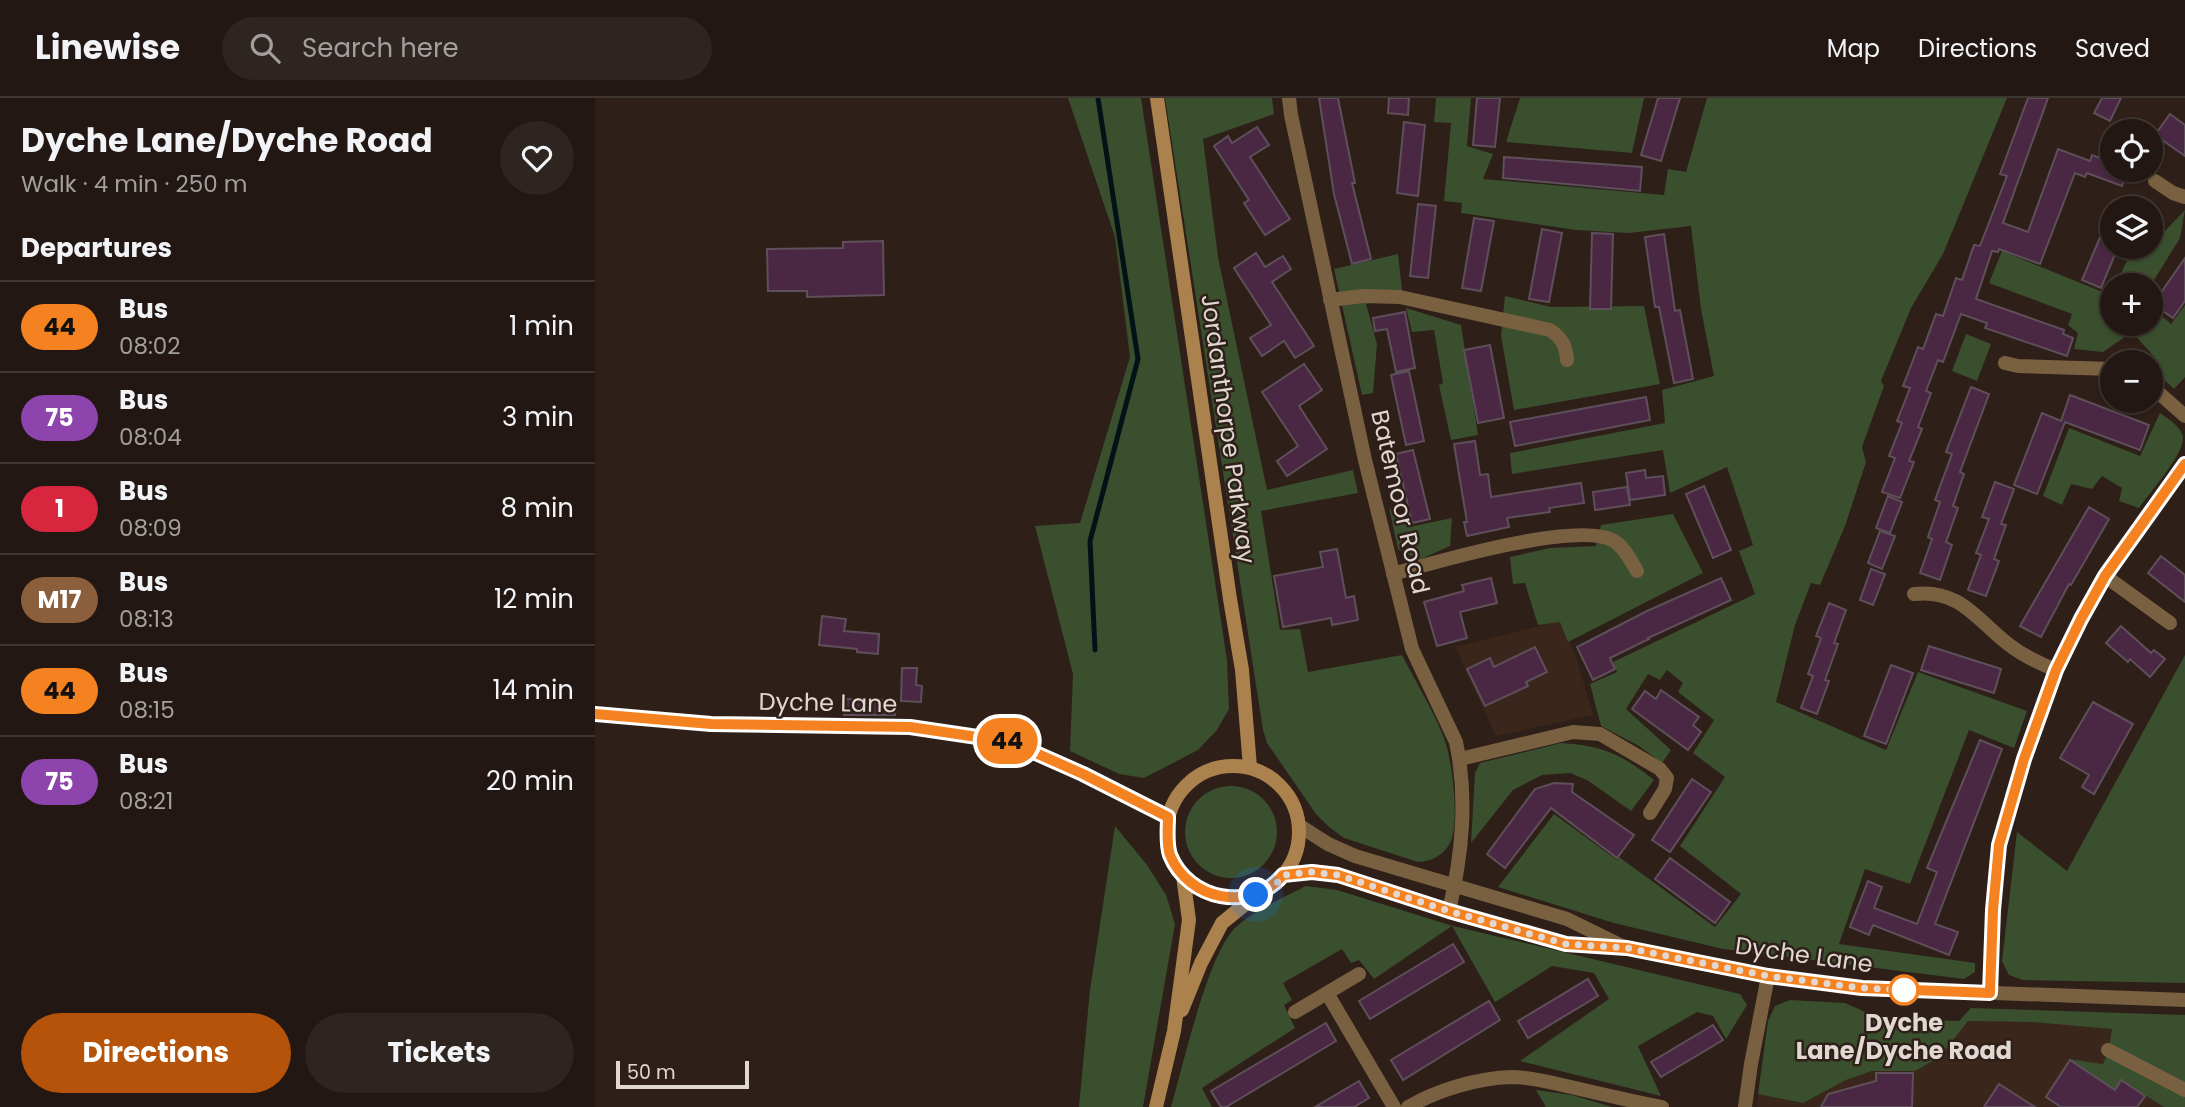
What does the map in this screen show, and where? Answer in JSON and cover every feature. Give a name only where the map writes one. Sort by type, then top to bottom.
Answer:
[{"type":"main road","name":"Jordanthorpe Parkway","points":[[1157,98],[1242,670],[1250,766]]},
{"type":"main road","name":"Dyche Lane","points":[[595,714],[711,724],[910,727],[1011,742],[1083,774],[1168,817]]},
{"type":"main road","points":[[1174,1031],[1201,963],[1222,923],[1256,895],[1276,884],[1291,866],[1299,846],[1300,825],[1294,803],[1271,776],[1250,766],[1221,766],[1199,774],[1177,795],[1168,817],[1167,845],[1171,856],[1183,876],[1201,891],[1233,899],[1256,895]]},
{"type":"main road","points":[[1156,1107],[1174,1031],[1189,920],[1183,876]]},
{"type":"street","name":"Batemoor Road","points":[[1289,98],[1330,300],[1412,649],[1456,742],[1464,818],[1449,911]]},
{"type":"street","points":[[2156,182],[2185,197]]},
{"type":"street","points":[[1330,300],[1363,296],[1400,297],[1550,330],[1560,336],[1566,349],[1567,360]]},
{"type":"street","points":[[2005,363],[2025,367],[2100,369]]},
{"type":"street","points":[[2163,397],[2185,416]]},
{"type":"street","points":[[1990,993],[1999,845],[2024,759],[2056,670],[2105,576],[2185,464]]},
{"type":"street","points":[[1393,574],[1498,547],[1575,534],[1614,541],[1628,555],[1637,571]]},
{"type":"street","points":[[2105,576],[2170,623]]},
{"type":"street","points":[[1914,594],[1945,596],[1974,613],[2015,649],[2056,670]]},
{"type":"street","points":[[1459,759],[1573,732],[1600,734],[1660,769],[1667,778],[1665,789],[1650,813]]},
{"type":"street","name":"Dyche Lane","points":[[1300,825],[1328,844],[1355,856],[1567,919],[1627,948]]},
{"type":"street","name":"Dyche Lane","points":[[1283,875],[1312,872],[1338,875],[1449,911],[1566,944],[1627,948],[1768,976],[1862,988],[2185,1000]]},
{"type":"street","points":[[1295,1012],[1359,974]]},
{"type":"street","points":[[1745,1107],[1768,976]]},
{"type":"street","points":[[1327,993],[1394,1107]]},
{"type":"street","points":[[2108,1051],[2185,1090]]},
{"type":"street","points":[[1408,1107],[1451,1088],[1484,1080],[1513,1077],[1544,1081],[1662,1107]]},
{"type":"shaded area","points":[[1560,621],[1576,657],[1593,715],[1496,736],[1455,647]]},
{"type":"shaded area","points":[[1968,1021],[2031,1022],[2112,1029],[2103,1064],[2070,1060],[2109,1086],[2113,1092],[2121,1080],[2164,1107],[1757,1107],[1758,1094],[1803,1103],[1846,1080],[1872,1071],[1915,1071],[1940,1057]]},
{"type":"green space","points":[[1068,98],[1141,98],[1227,660],[1229,709],[1217,730],[1198,750],[1144,778],[1119,774],[1070,751],[1073,674],[1035,526],[1080,523],[1130,357],[1115,237]]},
{"type":"green space","points":[[1165,98],[1272,98],[1274,114],[1203,139],[1218,257],[1267,490],[1353,470],[1358,493],[1261,511],[1280,630],[1300,629],[1308,672],[1402,655],[1440,728],[1452,772],[1455,813],[1453,834],[1449,846],[1430,860],[1418,862],[1344,838],[1316,814],[1267,743]]},
{"type":"green space","points":[[1436,98],[1471,98],[1467,146],[1493,154],[1483,179],[1664,195],[1668,169],[1686,172],[1707,98],[2007,98],[1943,254],[1911,308],[1881,381],[1884,386],[1862,447],[1866,462],[1845,526],[1820,585],[1811,583],[1795,625],[1776,702],[1886,750],[1918,672],[2027,711],[2014,748],[1969,730],[1910,884],[1865,869],[1839,944],[1975,963],[1975,972],[1964,979],[1723,949],[1614,923],[1498,887],[1554,814],[1617,860],[1619,857],[1715,927],[1741,894],[1680,846],[1725,777],[1693,753],[1714,720],[1678,692],[1683,683],[1667,670],[1660,680],[1648,674],[1626,709],[1671,750],[1662,763],[1639,746],[1601,726],[1590,684],[1617,672],[1613,662],[1755,594],[1739,551],[1753,545],[1727,467],[1670,493],[1663,450],[1512,474],[1510,453],[1665,423],[1662,390],[1714,376],[1701,309],[1691,226],[1629,233],[1576,230],[1461,213],[1462,203],[1444,201],[1451,123],[1434,122]]},
{"type":"green space","points":[[1520,98],[1644,98],[1632,153],[1506,142]]},
{"type":"green space","points":[[2185,210],[2180,238],[2158,273],[2121,273],[2128,259],[2163,259],[2163,230],[2165,231]]},
{"type":"green space","points":[[2002,251],[2100,291],[2100,336],[2126,336],[2100,352],[2074,349],[2078,333],[2068,325],[2072,314],[1989,283]]},
{"type":"green space","points":[[1398,254],[1402,290],[1366,304],[1377,344],[1373,393],[1362,395],[1334,269]]},
{"type":"green space","points":[[1505,296],[1551,307],[1644,306],[1660,384],[1514,410],[1501,336]]},
{"type":"green space","points":[[2185,305],[2185,377],[2174,389],[2163,379],[2163,350],[2148,350],[2136,336],[2163,336],[2163,317],[2171,324]]},
{"type":"green space","points":[[1406,308],[1461,325],[1478,435],[1451,440],[1439,385],[1443,383],[1434,330],[1412,332]]},
{"type":"green space","points":[[1966,334],[1991,344],[1977,381],[1952,371]]},
{"type":"green space","points":[[2160,413],[2180,429],[2182,444],[2173,463],[2139,508],[2119,501],[2122,488],[2102,476],[2092,489],[2071,484],[2062,505],[2043,496],[2069,428],[2140,456]]},
{"type":"green space","points":[[1389,508],[1409,527],[1452,518],[1450,546],[1419,560],[1398,549]]},
{"type":"green space","points":[[1673,514],[1703,573],[1568,642],[1560,622],[1538,625],[1525,583],[1513,584],[1510,557],[1550,548],[1596,546],[1601,525]]},
{"type":"green space","points":[[2185,655],[2185,983],[2023,980],[2009,975],[2002,961],[2017,832],[2067,871]]},
{"type":"green space","points":[[1561,743],[1601,749],[1632,764],[1654,780],[1631,811],[1587,780],[1570,773],[1542,775],[1513,790],[1471,843],[1475,773],[1480,763]]},
{"type":"green space","points":[[1231,786],[1249,790],[1263,800],[1273,814],[1277,832],[1273,850],[1263,864],[1249,874],[1231,878],[1213,874],[1199,864],[1189,850],[1185,832],[1189,814],[1199,800],[1213,790]]},
{"type":"green space","points":[[1115,826],[1147,865],[1166,895],[1175,924],[1143,1107],[1079,1107],[1090,990]]},
{"type":"green space","points":[[1306,886],[1337,890],[1453,926],[1740,994],[1747,1005],[1726,1039],[1713,1016],[1697,1012],[1638,1046],[1661,1096],[1520,1061],[1609,999],[1594,973],[1552,966],[1495,1002],[1452,926],[1374,979],[1359,960],[1351,963],[1342,949],[1283,983],[1292,1000],[1284,1005],[1295,1028],[1202,1088],[1212,1107],[1171,1107],[1207,984],[1226,939],[1253,914]]},
{"type":"green space","points":[[1790,1000],[1845,1003],[1881,1019],[1959,1021],[1971,1008],[2185,1015],[2185,1107],[2164,1107],[2121,1080],[2113,1093],[2108,1085],[2069,1059],[2103,1064],[2112,1029],[2031,1022],[1968,1021],[1940,1057],[1915,1071],[1872,1071],[1846,1080],[1803,1103],[1758,1094],[1768,1021],[1775,1006]]},
{"type":"green space","points":[[1536,1090],[1572,1095],[1612,1107],[1546,1107]]},
{"type":"building","points":[[1319,98],[1338,98],[1355,183],[1352,183],[1371,259],[1352,264],[1334,194]]},
{"type":"building","points":[[1389,98],[1409,98],[1408,115],[1388,113]]},
{"type":"building","points":[[1477,98],[1500,98],[1495,147],[1473,145]]},
{"type":"building","points":[[1658,98],[1680,98],[1661,161],[1641,155]]},
{"type":"building","points":[[2028,98],[2048,98],[2003,223],[2028,232],[2058,149],[2090,161],[2092,155],[2100,158],[2100,178],[2087,173],[2085,177],[2075,173],[2040,264],[1999,249],[1998,252],[1992,251],[1976,299],[2064,330],[2063,334],[2073,338],[2067,356],[1985,328],[1987,323],[1961,314],[1943,362],[1938,360],[1926,391],[1931,393],[1918,427],[1922,429],[1909,461],[1914,462],[1900,498],[1882,492],[1895,458],[1889,456],[1902,423],[1897,421],[1910,388],[1903,386],[1918,347],[1923,349],[1936,314],[1943,316],[1956,278],[1962,280],[1974,245],[1980,246],[2007,176],[2000,174]]},
{"type":"building","points":[[2102,98],[2121,98],[2111,119],[2094,113]]},
{"type":"building","points":[[2170,114],[2185,125],[2185,156],[2163,141],[2163,124]]},
{"type":"building","points":[[1404,122],[1425,125],[1418,196],[1397,193]]},
{"type":"building","points":[[1257,127],[1269,145],[1250,157],[1290,219],[1265,235],[1244,203],[1249,200],[1214,146],[1228,136],[1232,143]]},
{"type":"building","points":[[1504,157],[1642,167],[1640,191],[1503,178]]},
{"type":"building","points":[[1418,204],[1436,206],[1428,278],[1410,276]]},
{"type":"building","points":[[1474,218],[1494,221],[1481,291],[1462,288]]},
{"type":"building","points":[[1542,229],[1562,233],[1549,302],[1529,299]]},
{"type":"building","points":[[1592,233],[1613,234],[1611,309],[1590,309]]},
{"type":"building","points":[[1664,234],[1675,311],[1680,310],[1693,379],[1674,383],[1659,307],[1655,307],[1645,237]]},
{"type":"building","points":[[2100,237],[2100,259],[2113,259],[2107,273],[2100,273],[2100,288],[2082,280]]},
{"type":"building","points":[[883,241],[884,295],[807,297],[807,291],[768,291],[767,249],[843,248],[843,242]]},
{"type":"building","points":[[1256,253],[1265,267],[1283,256],[1291,269],[1272,282],[1314,346],[1295,358],[1284,341],[1262,356],[1250,338],[1271,325],[1234,268]]},
{"type":"building","points":[[2185,258],[2185,301],[2173,318],[2163,311],[2163,290]]},
{"type":"building","points":[[1405,312],[1415,368],[1396,372],[1387,329],[1375,331],[1373,318]]},
{"type":"building","points":[[1490,345],[1504,418],[1478,423],[1464,350]]},
{"type":"building","points":[[1304,364],[1322,390],[1299,406],[1327,449],[1287,476],[1277,461],[1298,446],[1262,392]]},
{"type":"building","points":[[1409,371],[1424,441],[1406,445],[1391,375]]},
{"type":"building","points":[[1971,387],[1989,394],[1960,472],[1964,474],[1953,506],[1958,508],[1946,542],[1952,545],[1940,580],[1920,573],[1932,539],[1928,537],[1940,502],[1935,500],[1952,454],[1946,452]]},
{"type":"building","points":[[2070,395],[2100,406],[2100,413],[2117,413],[2149,425],[2140,450],[2065,422],[2037,494],[2014,485],[2042,413],[2061,421]]},
{"type":"building","points":[[1646,397],[1650,420],[1515,446],[1510,422]]},
{"type":"building","points":[[1475,441],[1480,475],[1488,474],[1491,497],[1581,483],[1584,503],[1549,508],[1550,512],[1507,518],[1509,527],[1467,536],[1454,444]]},
{"type":"building","points":[[1413,450],[1430,519],[1412,523],[1396,454]]},
{"type":"building","points":[[1645,470],[1646,478],[1663,476],[1665,495],[1630,500],[1626,473]]},
{"type":"building","points":[[1995,482],[2014,489],[2001,524],[2006,525],[1994,559],[1999,561],[1986,596],[1968,590],[1981,555],[1976,553],[1989,519],[1982,517]]},
{"type":"building","points":[[1704,486],[1731,550],[1713,558],[1686,494]]},
{"type":"building","points":[[1627,487],[1630,505],[1595,510],[1593,492]]},
{"type":"building","points":[[1888,496],[1902,502],[1890,533],[1876,528]]},
{"type":"building","points":[[2089,507],[2109,519],[2071,585],[2069,584],[2041,637],[2020,626]]},
{"type":"building","points":[[1880,531],[1895,536],[1882,569],[1868,563]]},
{"type":"building","points":[[1337,549],[1346,598],[1354,596],[1358,620],[1332,625],[1331,618],[1283,627],[1274,576],[1323,567],[1320,552]]},
{"type":"building","points":[[2161,556],[2185,575],[2185,602],[2148,573]]},
{"type":"building","points":[[1871,569],[1885,574],[1873,605],[1860,600]]},
{"type":"building","points":[[1491,578],[1497,603],[1460,612],[1467,638],[1437,646],[1424,602],[1464,591],[1462,585]]},
{"type":"building","points":[[1721,578],[1731,600],[1610,658],[1615,669],[1593,680],[1577,647],[1647,611]]},
{"type":"building","points":[[1829,603],[1846,610],[1834,643],[1838,644],[1825,680],[1829,681],[1817,714],[1801,708],[1813,676],[1808,674],[1821,638],[1816,636]]},
{"type":"building","points":[[822,616],[846,619],[844,631],[879,634],[878,654],[819,645]]},
{"type":"building","points":[[2121,626],[2151,653],[2154,650],[2165,659],[2150,677],[2106,643]]},
{"type":"building","points":[[1929,646],[2001,669],[1994,693],[1921,670]]},
{"type":"building","points":[[1535,647],[1547,672],[1526,682],[1528,686],[1485,706],[1467,669],[1490,658],[1494,667]]},
{"type":"building","points":[[1891,665],[1913,673],[1886,744],[1864,736]]},
{"type":"building","points":[[902,668],[917,668],[916,685],[922,686],[921,702],[901,701]]},
{"type":"building","points":[[1661,690],[1699,717],[1693,725],[1701,732],[1688,750],[1632,709],[1645,691],[1656,699]]},
{"type":"building","points":[[844,699],[896,700],[895,715],[844,715]]},
{"type":"building","points":[[2093,702],[2133,724],[2094,794],[2082,787],[2089,775],[2060,758]]},
{"type":"building","points":[[1980,740],[2002,749],[1935,924],[1958,932],[1949,955],[1873,925],[1869,935],[1850,927],[1868,881],[1882,887],[1874,908],[1917,924],[1937,872],[1927,868]]},
{"type":"building","points":[[1692,779],[1711,792],[1670,852],[1652,840]]},
{"type":"building","points":[[1554,783],[1573,784],[1572,792],[1634,835],[1617,858],[1551,808],[1505,868],[1487,854],[1535,789]]},
{"type":"building","points":[[1670,858],[1730,902],[1715,923],[1655,879]]},
{"type":"building","points":[[1453,944],[1464,962],[1370,1019],[1359,1001]]},
{"type":"building","points":[[1588,979],[1598,996],[1528,1038],[1518,1021]]},
{"type":"building","points":[[1489,1001],[1500,1020],[1403,1080],[1391,1060]]},
{"type":"building","points":[[1326,1023],[1336,1041],[1226,1107],[1221,1107],[1211,1091]]},
{"type":"building","points":[[1713,1025],[1723,1040],[1661,1077],[1651,1062]]},
{"type":"building","points":[[2070,1060],[2115,1090],[2121,1080],[2145,1096],[2137,1107],[2061,1107],[2046,1097]]},
{"type":"building","points":[[1876,1073],[1913,1073],[1912,1107],[1821,1107],[1828,1094],[1876,1081]]},
{"type":"building","points":[[1359,1081],[1369,1098],[1354,1107],[1315,1107]]},
{"type":"building","points":[[1999,1084],[2035,1107],[1984,1107]]},
{"type":"waterway","points":[[1095,650],[1090,541],[1138,359],[1098,98]]},
{"type":"bus line","name":"44","points":[[595,714],[711,724],[910,727],[1011,742],[1035,751],[1168,817],[1167,845],[1183,876],[1201,891],[1233,899],[1256,895],[1276,884],[1283,875],[1312,872],[1338,875],[1449,911],[1566,944],[1627,948],[1768,976],[1862,988],[1990,993],[1999,845],[2024,759],[2056,670],[2105,576],[2185,464]]},
{"type":"place","name":"Dyche Lane/Dyche Road","points":[[1904,990]]},
{"type":"route","points":[[1256,895],[1276,884],[1283,875],[1312,872],[1338,875],[1449,911],[1566,944],[1627,948],[1768,976],[1862,988],[1904,990]]}]
